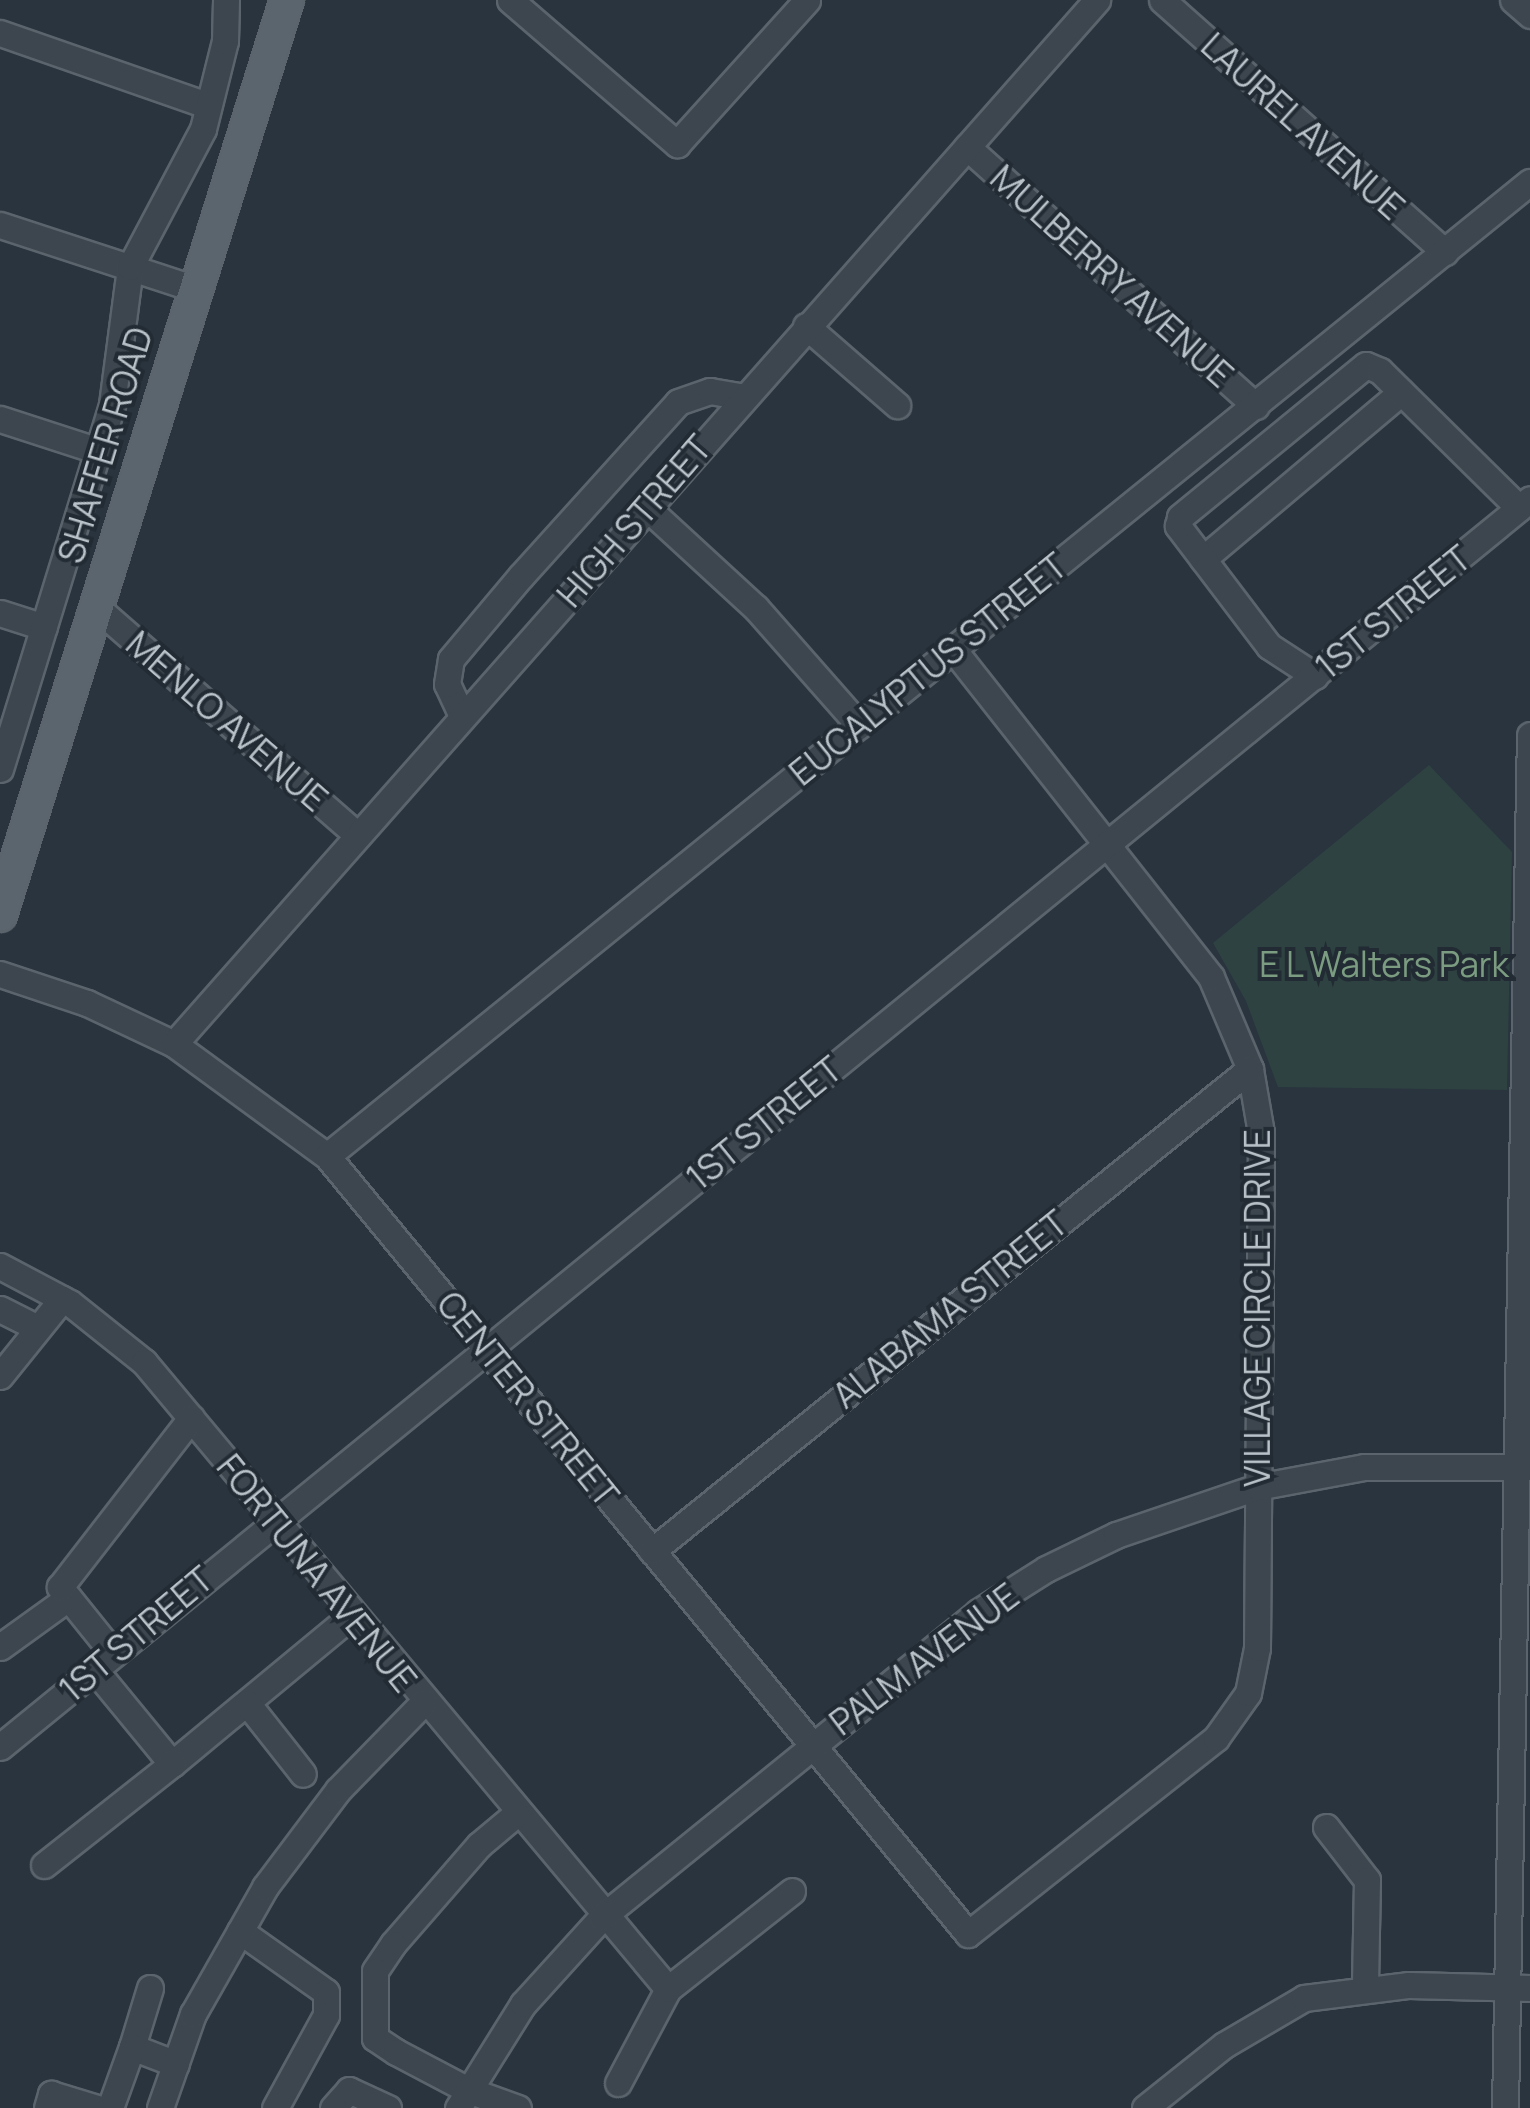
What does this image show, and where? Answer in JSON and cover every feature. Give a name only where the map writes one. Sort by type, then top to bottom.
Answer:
[{"type":"main road","name":"SHAFFER ROAD","points":[[0,915],[287,0]]},
{"type":"street","name":"SHAFFER ROAD","points":[[0,768],[112,404],[130,268],[196,146],[224,40],[226,0]]},
{"type":"street","points":[[510,0],[677,144],[807,0]]},
{"type":"street","name":"HIGH STREET","points":[[174,1044],[1097,0]]},
{"type":"street","name":"LAUREL AVENUE","points":[[1162,0],[1445,252]]},
{"type":"street","points":[[1513,0],[1530,15]]},
{"type":"street","points":[[0,33],[207,106]]},
{"type":"street","name":"MULBERRY AVENUE","points":[[967,146],[1256,406]]},
{"type":"street","name":"EUCALYPTUS STREET","points":[[326,1156],[1530,182]]},
{"type":"street","points":[[0,225],[196,289]]},
{"type":"street","points":[[806,326],[897,405]]},
{"type":"street","points":[[1314,676],[1268,646],[1178,526],[1180,517],[1366,365],[1402,392],[1524,504]]},
{"type":"street","points":[[462,716],[447,684],[451,659],[521,576],[678,402],[710,391],[743,397]]},
{"type":"street","points":[[1203,559],[1402,392]]},
{"type":"street","points":[[0,419],[99,451]]},
{"type":"street","name":"1ST STREET","points":[[0,1748],[274,1518],[1524,504]]},
{"type":"street","points":[[646,507],[756,608],[859,725]]},
{"type":"street","name":"MENLO AVENUE","points":[[96,607],[357,836]]},
{"type":"street","points":[[0,613],[44,627]]},
{"type":"street","name":"VILLAGE CIRCLE DRIVE","points":[[953,649],[1211,977],[1250,1070],[1261,1133],[1257,1648],[1248,1693],[1216,1738],[968,1934]]},
{"type":"street","points":[[1505,2108],[1518,1988],[1530,736]]},
{"type":"street","name":"CENTER STREET","points":[[0,974],[87,1003],[174,1044],[326,1156],[487,1346],[968,1934]]},
{"type":"street","name":"ALABAMA STREET","points":[[652,1551],[1250,1070]]},
{"type":"street","name":"FORTUNA AVENUE","points":[[0,1266],[62,1299],[144,1362],[423,1703],[668,1989]]},
{"type":"street","points":[[0,1376],[62,1299]]},
{"type":"street","points":[[0,1310],[38,1328]]},
{"type":"street","points":[[172,1764],[60,1587],[190,1418]]},
{"type":"street","name":"PALM AVENUE","points":[[462,2099],[523,2004],[602,1916],[978,1612],[1046,1569],[1116,1536],[1257,1487],[1364,1467],[1522,1467]]},
{"type":"street","points":[[0,1647],[68,1598]]},
{"type":"street","points":[[44,1865],[352,1615]]},
{"type":"street","points":[[247,1703],[303,1774]]},
{"type":"street","points":[[160,2108],[194,2014],[265,1886],[338,1790],[423,1703]]},
{"type":"street","points":[[516,1814],[479,1845],[375,1971],[376,2038],[462,2099],[518,2108]]},
{"type":"street","points":[[1326,1827],[1367,1880],[1365,1988]]},
{"type":"street","points":[[618,2083],[668,1989],[792,1891]]},
{"type":"street","points":[[240,1931],[326,1992],[326,2015],[275,2108]]},
{"type":"street","points":[[110,2108],[150,1988]]},
{"type":"street","points":[[1145,2108],[1224,2045],[1304,1998],[1365,1988],[1518,1988]]},
{"type":"street","points":[[132,2047],[176,2064]]},
{"type":"street","points":[[48,2108],[52,2094],[97,2108]]},
{"type":"street","points":[[337,2100],[388,2108]]},
{"type":"green space","name":"E L Walters Park","points":[[1429,765],[1512,852],[1507,1090],[1278,1087],[1246,1001],[1213,943]]}]
